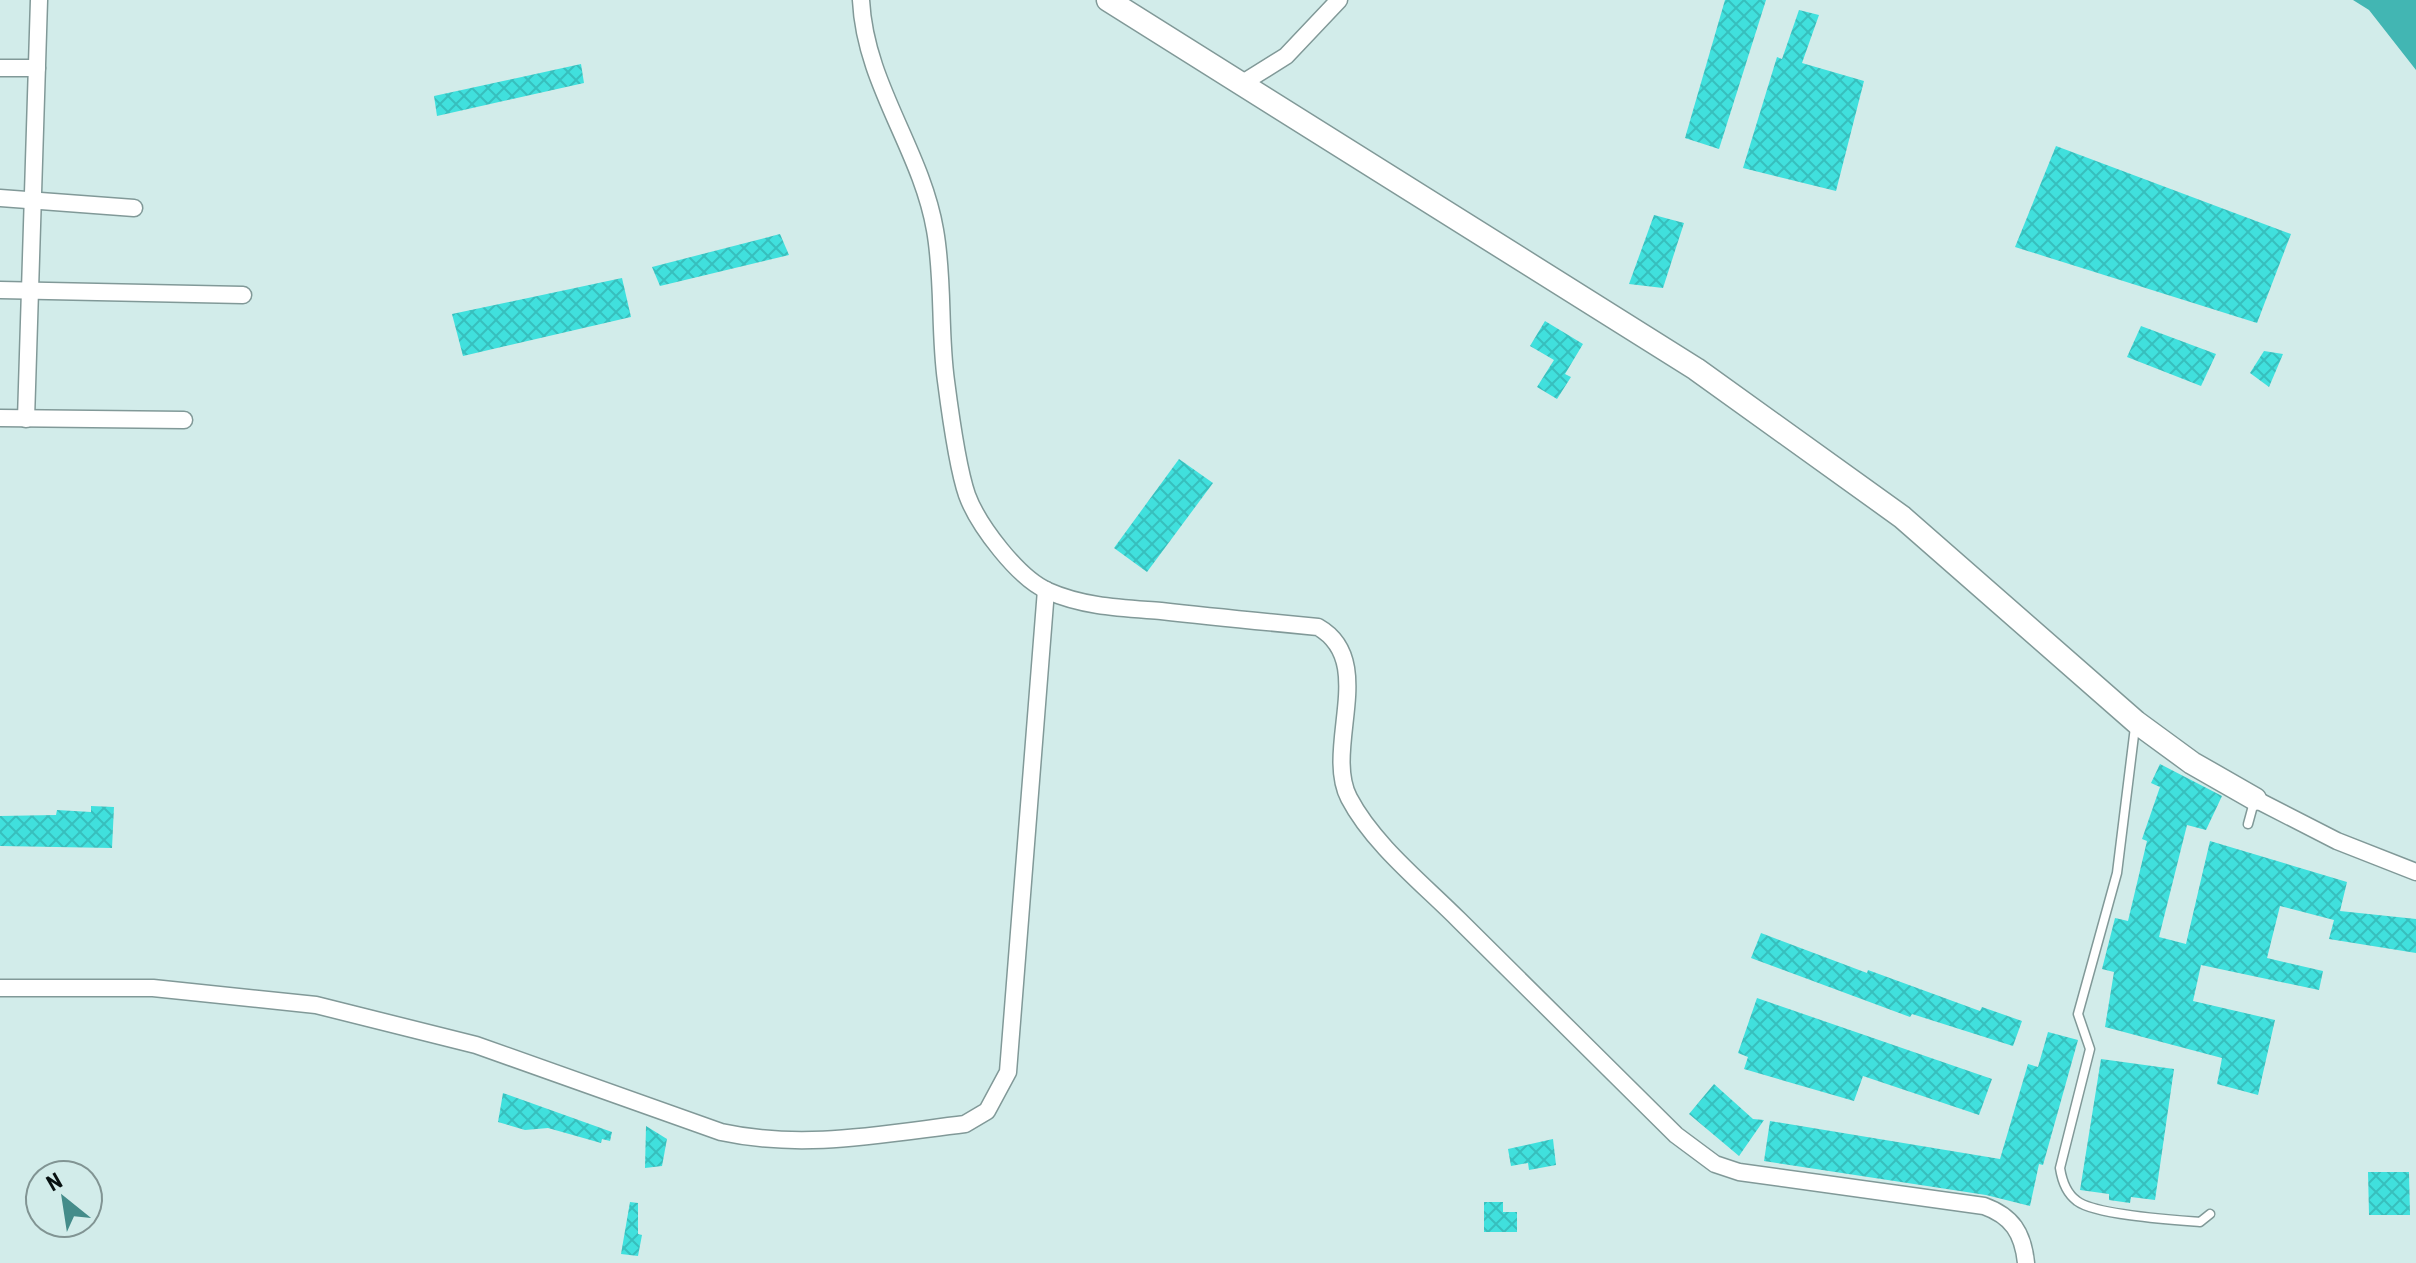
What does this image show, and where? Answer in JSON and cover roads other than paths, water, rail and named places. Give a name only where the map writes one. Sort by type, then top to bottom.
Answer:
[{"type":"street","points":[[26,419],[39,0]]},
{"type":"street","points":[[861,0],[875,71],[925,185],[933,218],[939,253],[946,380],[967,495],[1001,549],[1022,573],[1046,590],[1090,604],[1318,627],[1331,634],[1344,653],[1343,777],[1355,810],[1420,882],[1676,1135],[1715,1164],[1739,1172],[1984,1206],[2002,1212],[2019,1233],[2026,1263]]},
{"type":"street","points":[[1108,0],[1696,369],[1841,471],[1902,517],[2136,722],[2192,763],[2337,841],[2416,872]]},
{"type":"street","points":[[1241,84],[1286,56],[1339,0]]},
{"type":"street","points":[[0,68],[37,68]]},
{"type":"street","points":[[0,198],[134,208]]},
{"type":"street","points":[[0,290],[243,295]]},
{"type":"street","points":[[0,418],[184,420]]},
{"type":"street","points":[[0,988],[153,988],[316,1005],[476,1045],[721,1132],[763,1141],[809,1143],[965,1124],[987,1111],[1008,1072],[1046,590]]},
{"type":"lane","points":[[2136,722],[2117,873],[2078,1014],[2090,1049],[2060,1168],[2063,1185],[2078,1202],[2133,1215],[2200,1222],[2210,1214]]},
{"type":"lane","points":[[2248,824],[2255,799]]},
{"type":"water","points":[[2353,0],[2416,0],[2416,70],[2369,10]]}]
